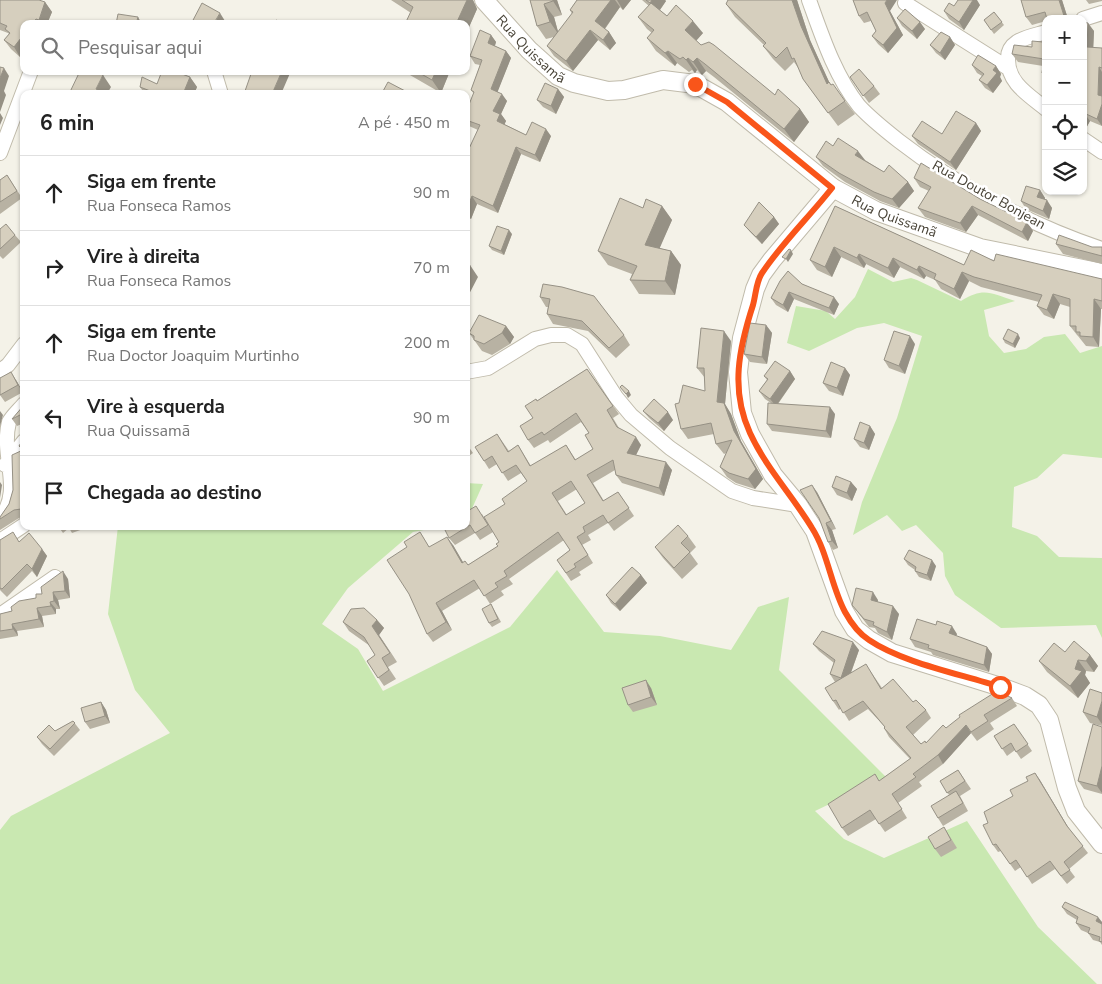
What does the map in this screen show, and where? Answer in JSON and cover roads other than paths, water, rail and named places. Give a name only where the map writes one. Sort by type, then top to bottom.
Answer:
[{"type":"street","name":"Rua Quissamã","points":[[484,0],[529,50],[558,76],[582,86],[608,91],[624,90],[663,80],[695,84],[727,102],[832,188],[876,210],[980,248],[1102,273]]},
{"type":"street","name":"Rua Doutor Bonjean","points":[[809,0],[827,49],[844,80],[859,105],[880,126],[931,164],[965,185],[1035,222],[1102,249]]},
{"type":"street","points":[[905,3],[1008,68]]},
{"type":"street","points":[[1087,18],[1102,13]]},
{"type":"street","points":[[1042,33],[1011,46],[1008,55],[1008,68],[1019,87],[1042,105]]},
{"type":"street","points":[[23,90],[29,75]]},
{"type":"street","points":[[215,75],[220,90]]},
{"type":"street","points":[[0,153],[20,98]]},
{"type":"street","points":[[1087,142],[1102,152]]},
{"type":"street","points":[[832,188],[761,274],[742,338],[738,372],[742,412],[750,434],[773,475],[798,506],[815,532],[844,611],[855,629],[892,653],[1000,687],[1025,696],[1039,705],[1049,720],[1067,788],[1076,811],[1102,844]]},
{"type":"street","points":[[470,371],[488,368],[535,339],[551,335],[567,335],[582,344],[616,397],[631,415],[670,448],[732,491],[753,498],[798,506]]},
{"type":"street","points":[[0,371],[8,365],[20,349]]},
{"type":"street","points":[[0,519],[8,509],[10,498],[3,456],[4,440],[9,422],[20,409]]},
{"type":"street","points":[[5,465],[20,446]]},
{"type":"street","points":[[0,542],[20,528]]},
{"type":"street","points":[[0,615],[62,573]]}]
